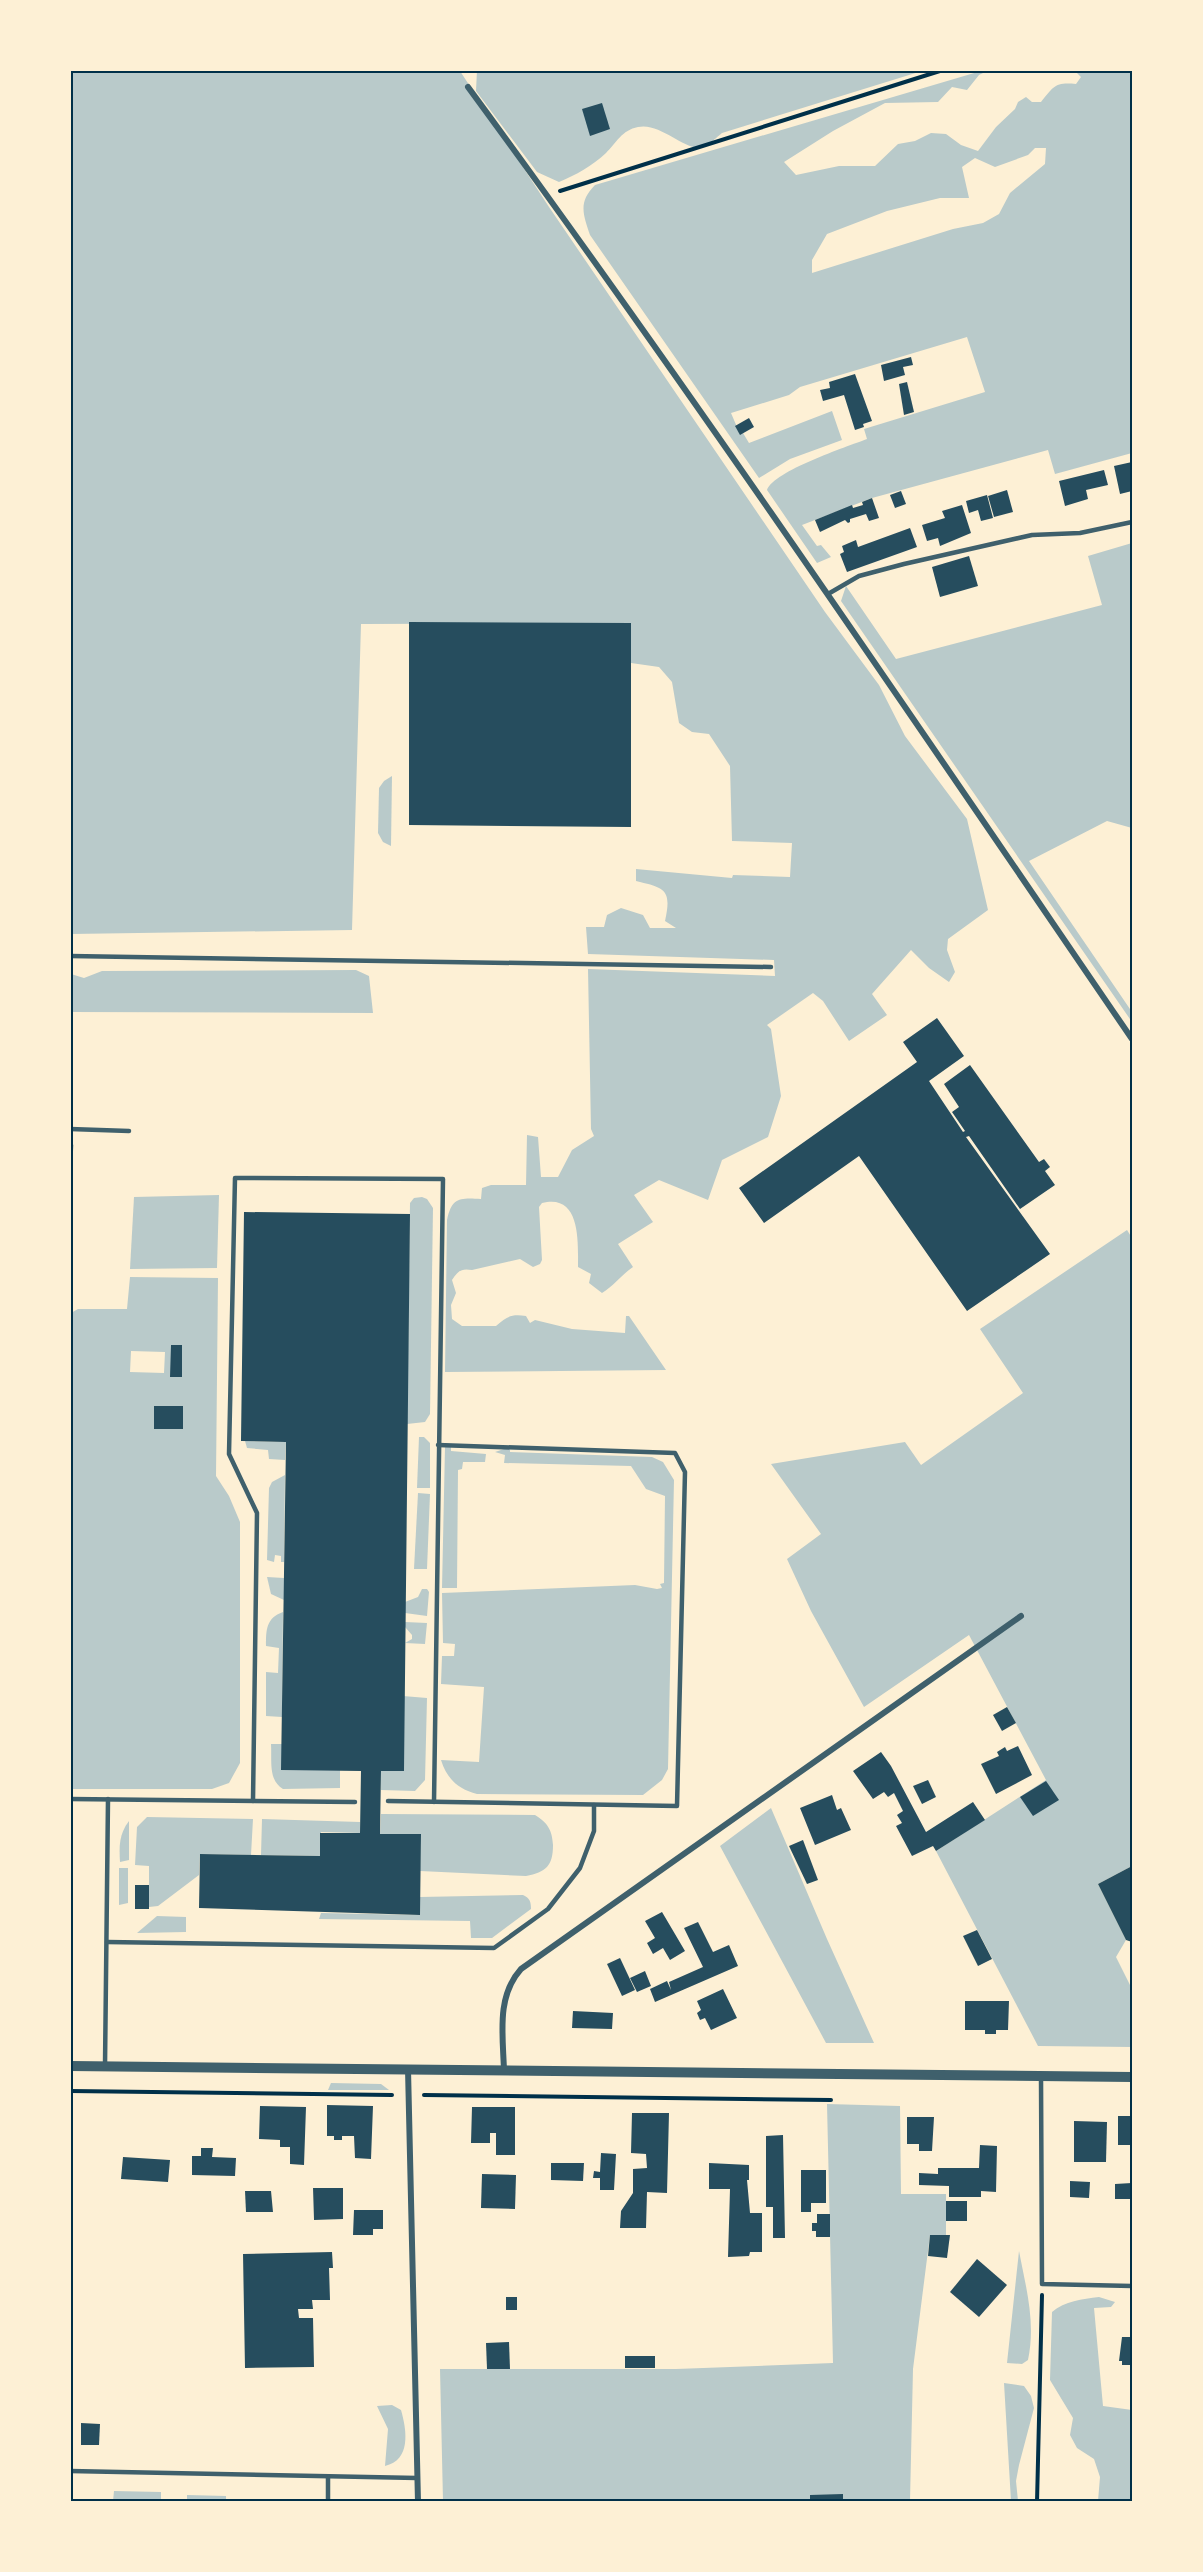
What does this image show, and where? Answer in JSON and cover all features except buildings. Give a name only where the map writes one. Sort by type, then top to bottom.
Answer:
[{"type":"street","points":[[468,87],[548,195],[828,594],[1132,1039]]},
{"type":"street","points":[[504,2071],[503,2004],[509,1984],[521,1969],[1020,1616]]},
{"type":"street","points":[[70,2066],[1132,2078]]},
{"type":"street","points":[[408,2069],[418,2502]]},
{"type":"lane","points":[[828,594],[859,576],[904,564],[1032,535],[1080,533],[1132,522]]},
{"type":"lane","points":[[70,956],[771,968]]},
{"type":"lane","points":[[70,1129],[129,1131]]},
{"type":"lane","points":[[70,1170],[71,1144]]},
{"type":"lane","points":[[253,1801],[257,1513],[229,1454],[235,1178],[443,1179],[434,1802]]},
{"type":"lane","points":[[388,1801],[677,1806],[685,1472],[675,1453],[438,1445]]},
{"type":"lane","points":[[70,1799],[355,1802]]},
{"type":"lane","points":[[105,2066],[108,1799]]},
{"type":"lane","points":[[107,1942],[494,1948],[548,1909],[580,1868],[594,1830],[594,1805]]},
{"type":"lane","points":[[1041,2076],[1042,2284],[1132,2286]]},
{"type":"lane","points":[[70,2471],[417,2478]]},
{"type":"lane","points":[[328,2477],[328,2502]]},
{"type":"path","points":[[548,195],[943,70]]},
{"type":"path","points":[[70,2091],[392,2095]]},
{"type":"path","points":[[424,2095],[831,2100]]},
{"type":"path","points":[[1037,2502],[1042,2284]]},
{"type":"shaded area","points":[[477,70],[922,71],[722,133],[703,147],[688,145],[655,129],[638,127],[623,134],[595,162],[559,182],[537,172],[476,91]]},
{"type":"shaded area","points":[[70,71],[460,71],[549,207],[825,612],[879,685],[905,736],[967,819],[988,910],[948,939],[947,950],[955,972],[949,982],[929,968],[911,950],[872,994],[887,1015],[849,1041],[823,1001],[813,993],[767,1025],[771,1029],[781,1096],[768,1137],[722,1160],[708,1200],[659,1180],[634,1195],[653,1222],[618,1244],[633,1267],[602,1293],[589,1283],[591,1274],[578,1267],[577,1233],[571,1212],[564,1205],[555,1202],[542,1203],[539,1207],[542,1260],[540,1264],[533,1267],[520,1259],[472,1270],[465,1269],[458,1272],[452,1280],[456,1293],[451,1305],[452,1319],[462,1326],[496,1326],[510,1316],[521,1315],[526,1316],[530,1323],[535,1320],[572,1329],[625,1333],[626,1316],[629,1316],[666,1370],[445,1372],[447,1220],[451,1207],[458,1200],[481,1199],[482,1188],[491,1185],[526,1185],[527,1135],[538,1137],[541,1177],[558,1177],[572,1150],[594,1136],[591,1129],[588,969],[775,976],[774,960],[588,954],[586,927],[604,927],[607,915],[621,908],[643,915],[650,928],[676,928],[665,921],[667,896],[660,888],[636,881],[636,869],[732,878],[733,875],[790,877],[792,843],[732,841],[730,766],[709,734],[692,732],[679,723],[672,682],[659,667],[631,663],[631,623],[361,624],[352,930],[71,934]]},
{"type":"shaded area","points":[[987,71],[979,75],[967,90],[952,87],[938,102],[885,103],[833,131],[784,162],[796,175],[839,166],[875,166],[898,144],[915,141],[931,133],[946,134],[961,145],[978,151],[996,127],[1015,109],[1018,102],[1026,97],[1032,102],[1041,102],[1056,86],[1076,84],[1081,77],[1075,71],[1132,71],[1132,453],[1055,474],[1048,450],[872,498],[802,525],[817,546],[821,545],[831,557],[817,563],[767,490],[772,483],[796,468],[867,439],[864,429],[985,392],[967,337],[800,387],[789,395],[731,413],[740,434],[743,433],[749,443],[832,411],[842,440],[790,459],[759,478],[590,235],[583,208],[586,197],[595,185]],"holes":[[[1035,148],[1046,148],[1045,164],[1010,193],[999,214],[983,223],[953,229],[812,273],[812,260],[827,234],[887,211],[940,198],[969,198],[962,167],[975,158],[995,167],[1028,155]]]},
{"type":"shaded area","points":[[1132,543],[1132,828],[1107,821],[1029,861],[1132,1012],[1132,1022],[841,601],[846,586],[896,659],[1102,605],[1088,556]]},
{"type":"shaded area","points":[[392,776],[391,846],[383,842],[378,833],[379,788]]},
{"type":"shaded area","points":[[356,970],[369,976],[373,1013],[71,1012],[71,974],[84,978],[102,971]]},
{"type":"shaded area","points":[[219,1195],[217,1268],[130,1269],[134,1197]]},
{"type":"shaded area","points":[[414,1198],[427,1199],[433,1208],[430,1414],[425,1422],[407,1424],[410,1203]]},
{"type":"shaded area","points":[[1127,1230],[1132,1238],[1132,1866],[1098,1884],[1126,1940],[1116,1957],[1132,1989],[1132,2047],[1038,2046],[936,1851],[1046,1780],[969,1635],[864,1707],[811,1611],[787,1559],[821,1534],[771,1464],[905,1442],[921,1465],[1023,1393],[980,1329]]},
{"type":"shaded area","points":[[130,1277],[218,1278],[216,1476],[229,1496],[240,1522],[240,1763],[229,1783],[212,1789],[71,1789],[71,1313],[78,1309],[127,1309]],"holes":[[[131,1351],[165,1352],[164,1373],[130,1372]]]},
{"type":"shaded area","points":[[419,1437],[424,1437],[430,1443],[430,1488],[417,1488]]},
{"type":"shaded area","points":[[245,1441],[286,1442],[285,1460],[269,1459],[268,1450],[247,1448]]},
{"type":"shaded area","points":[[445,1447],[451,1447],[451,1451],[486,1454],[485,1462],[463,1462],[462,1469],[458,1470],[457,1588],[442,1588]]},
{"type":"shaded area","points":[[510,1447],[510,1452],[652,1457],[663,1462],[674,1480],[668,1769],[662,1780],[643,1795],[477,1794],[454,1782],[443,1767],[441,1760],[479,1762],[484,1687],[441,1684],[442,1656],[454,1656],[455,1644],[443,1643],[442,1593],[635,1585],[657,1589],[662,1588],[660,1584],[664,1583],[665,1496],[646,1489],[631,1466],[504,1463],[505,1455],[495,1452]]},
{"type":"shaded area","points":[[285,1475],[284,1562],[281,1562],[281,1556],[275,1555],[274,1562],[267,1560],[269,1488],[272,1482]]},
{"type":"shaded area","points":[[418,1493],[430,1494],[427,1569],[414,1569]]},
{"type":"shaded area","points":[[267,1577],[284,1578],[284,1600],[271,1594]]},
{"type":"shaded area","points":[[422,1589],[427,1589],[429,1592],[427,1616],[405,1613],[405,1602],[418,1597]]},
{"type":"shaded area","points":[[283,1612],[282,1717],[266,1716],[266,1672],[278,1673],[279,1648],[266,1646],[267,1630],[270,1621]]},
{"type":"shaded area","points":[[405,1622],[427,1623],[425,1644],[405,1643],[412,1639],[412,1635],[405,1627]]},
{"type":"shaded area","points":[[403,1696],[427,1698],[425,1780],[415,1791],[381,1790],[381,1771],[404,1771]]},
{"type":"shaded area","points":[[271,1744],[282,1744],[340,1770],[340,1788],[283,1789],[275,1781],[273,1775]]},
{"type":"shaded area","points":[[771,1808],[874,2043],[826,2043],[720,1846]]},
{"type":"shaded area","points":[[381,1814],[535,1815],[546,1824],[552,1835],[552,1858],[543,1870],[526,1876],[420,1871],[421,1835],[380,1834]]},
{"type":"shaded area","points":[[147,1817],[253,1819],[251,1855],[200,1854],[199,1875],[158,1906],[149,1907],[149,1866],[135,1865],[137,1827]]},
{"type":"shaded area","points":[[262,1819],[360,1822],[360,1833],[321,1832],[320,1856],[261,1855]]},
{"type":"shaded area","points":[[129,1821],[129,1860],[120,1862],[120,1840]]},
{"type":"shaded area","points":[[119,1868],[128,1868],[128,1903],[119,1905]]},
{"type":"shaded area","points":[[523,1895],[530,1900],[531,1909],[492,1938],[471,1938],[470,1921],[319,1919],[321,1913],[420,1915],[420,1897]]},
{"type":"shaded area","points":[[157,1916],[186,1917],[186,1932],[137,1933]]},
{"type":"shaded area","points":[[331,2083],[381,2084],[389,2090],[328,2090]]},
{"type":"shaded area","points":[[827,2104],[900,2106],[901,2194],[946,2194],[946,2235],[930,2235],[913,2369],[910,2501],[443,2501],[440,2369],[676,2369],[833,2363]]},
{"type":"shaded area","points":[[1019,2251],[1031,2319],[1028,2360],[1022,2364],[1007,2363]]},
{"type":"shaded area","points":[[1099,2297],[1115,2302],[1111,2307],[1094,2308],[1103,2406],[1132,2410],[1132,2501],[1098,2501],[1100,2477],[1094,2459],[1077,2448],[1070,2435],[1073,2418],[1050,2380],[1052,2312],[1068,2303]]},
{"type":"shaded area","points":[[1004,2383],[1024,2386],[1031,2396],[1034,2408],[1016,2481],[1018,2501],[1011,2501]]},
{"type":"shaded area","points":[[392,2405],[401,2410],[405,2427],[405,2444],[399,2458],[385,2466],[388,2429],[377,2406]]},
{"type":"shaded area","points":[[114,2491],[161,2492],[161,2501],[113,2501]]},
{"type":"shaded area","points":[[187,2495],[226,2496],[226,2501],[187,2501]]}]
